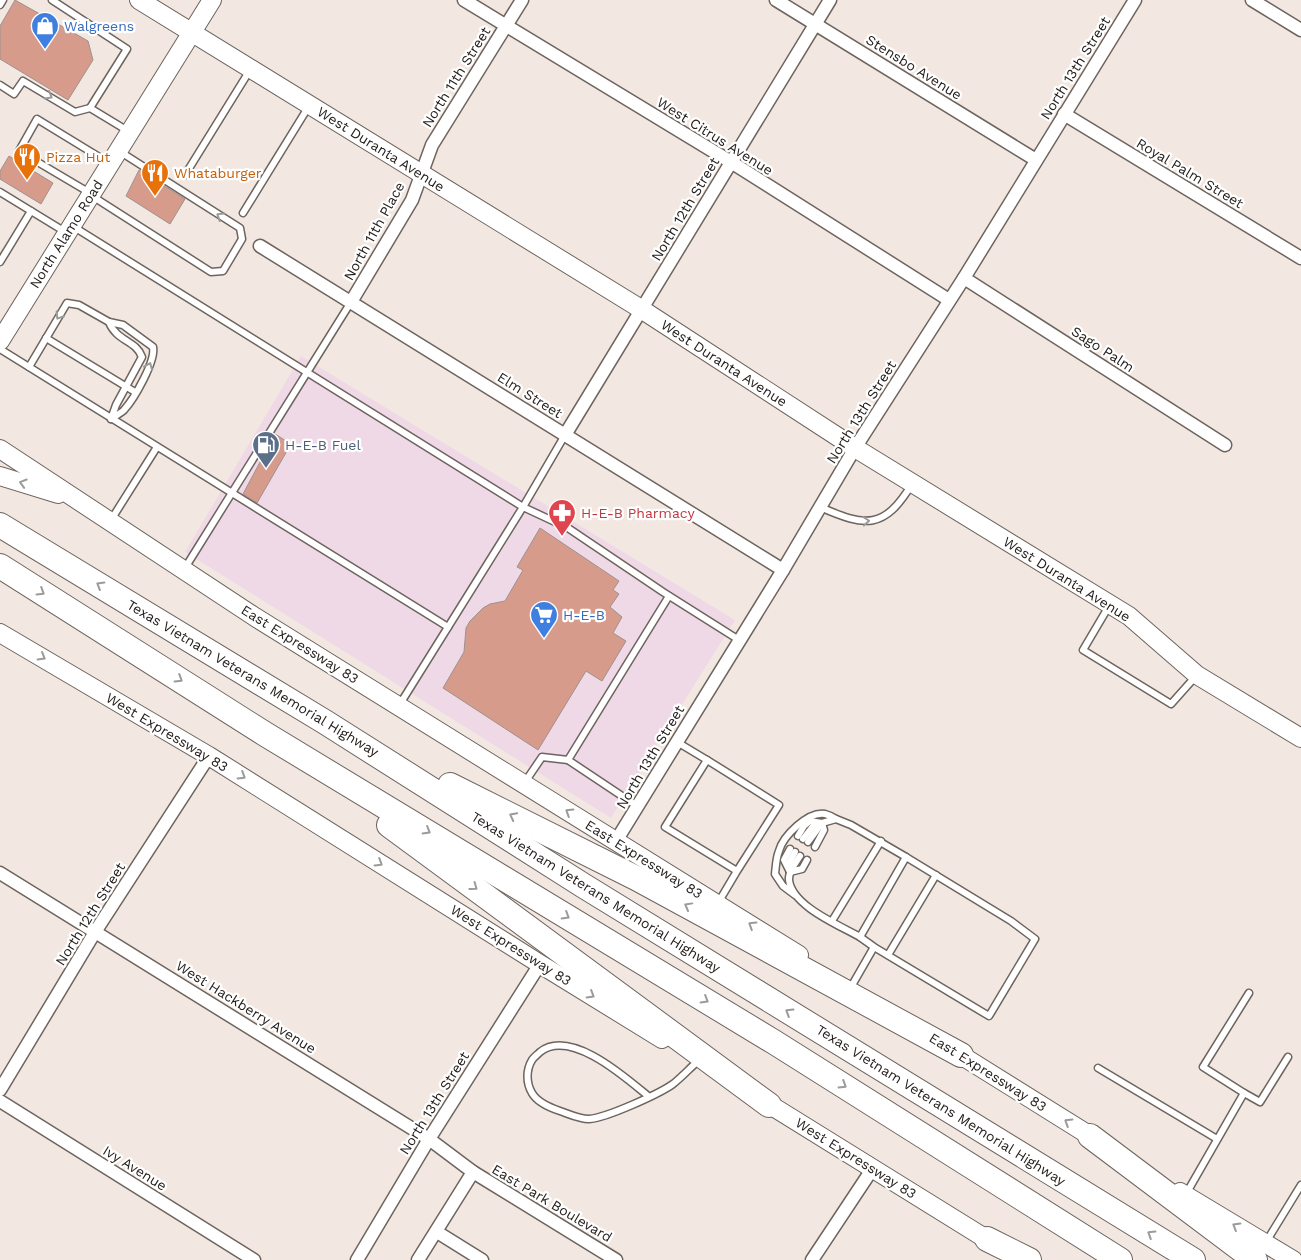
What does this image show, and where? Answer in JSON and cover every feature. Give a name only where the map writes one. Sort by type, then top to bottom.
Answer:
[{"type":"highway","name":"Texas Vietnam Veterans Memorial Highway","points":[[0,525],[325,722],[584,886],[1192,1260]]},
{"type":"highway","points":[[0,566],[265,734],[774,1042],[1120,1260]]},
{"type":"highway","points":[[325,722],[636,878],[961,1056]]},
{"type":"highway","points":[[265,734],[769,1104]]},
{"type":"highway","points":[[1090,1136],[1260,1252]]},
{"type":"highway","points":[[987,1239],[1029,1260]]},
{"type":"main road","name":"West Duranta Avenue","points":[[140,0],[642,310],[855,448],[1129,616],[1197,675],[1301,738]]},
{"type":"main road","name":"North Alamo Road","points":[[0,341],[7,324],[69,229],[212,0]]},
{"type":"main road","name":"East Expressway 83","points":[[0,449],[255,617],[1185,1195],[1260,1252],[1293,1260]]},
{"type":"main road","points":[[0,476],[80,500]]},
{"type":"main road","name":"West Expressway 83","points":[[0,633],[209,756],[540,964],[1021,1260]]},
{"type":"street","name":"West Citrus Avenue","points":[[464,0],[731,162],[950,300]]},
{"type":"street","name":"North 11th Street","points":[[421,173],[432,145],[522,0]]},
{"type":"street","name":"Stensbo Avenue","points":[[776,0],[1036,160]]},
{"type":"street","name":"North 12th Street","points":[[566,434],[814,23],[830,0]]},
{"type":"street","name":"North 13th Street","points":[[616,842],[783,570],[855,448],[964,278],[1135,0]]},
{"type":"street","points":[[1252,0],[1301,30]]},
{"type":"street","name":"Royal Palm Street","points":[[1064,114],[1301,258]]},
{"type":"street","name":"North 11th Place","points":[[351,302],[412,200],[421,173]]},
{"type":"street","name":"Elm Street","points":[[260,246],[783,570]]},
{"type":"street","name":"Sago Palm","points":[[964,278],[1226,445]]},
{"type":"street","name":"North 12th Street","points":[[0,1090],[95,932],[209,756]]},
{"type":"street","name":"West Hackberry Avenue","points":[[0,873],[429,1139],[473,1172]]},
{"type":"street","name":"North 13th Street","points":[[357,1260],[429,1139],[540,964]]},
{"type":"street","name":"Ivy Avenue","points":[[0,1101],[254,1260]]},
{"type":"street","points":[[812,1260],[873,1168]]},
{"type":"street","points":[[418,1260],[473,1172]]},
{"type":"street","name":"East Park Boulevard","points":[[473,1172],[616,1260]]},
{"type":"street","points":[[437,1232],[482,1260]]},
{"type":"lane","points":[[0,5],[3,0]]},
{"type":"lane","points":[[0,85],[14,94],[23,81],[75,112],[90,108],[127,49],[52,0]]},
{"type":"lane","points":[[184,175],[251,69]]},
{"type":"lane","points":[[242,213],[310,105]]},
{"type":"lane","points":[[90,108],[130,132]]},
{"type":"lane","points":[[37,119],[114,157],[240,228],[242,239],[223,271],[211,272],[91,194],[19,151],[37,119]]},
{"type":"lane","points":[[0,192],[31,211],[69,229],[306,372],[523,507],[568,528],[669,596],[739,640]]},
{"type":"lane","points":[[0,262],[31,211]]},
{"type":"lane","points":[[184,570],[351,302]]},
{"type":"lane","points":[[29,367],[67,303],[79,305],[109,322],[123,325],[153,347],[154,352],[145,376],[124,410],[112,419]]},
{"type":"lane","points":[[109,322],[112,332],[140,350],[142,358],[116,404],[112,419]]},
{"type":"lane","points":[[46,338],[135,392]]},
{"type":"lane","points":[[0,349],[448,627]]},
{"type":"lane","points":[[399,706],[523,507],[566,434]]},
{"type":"lane","points":[[110,521],[157,447]]},
{"type":"lane","points":[[820,507],[849,520],[859,522],[872,521],[893,510],[902,502],[913,484]]},
{"type":"lane","points":[[568,760],[669,596]]},
{"type":"lane","points":[[1110,605],[1083,650],[1171,704],[1197,675]]},
{"type":"lane","points":[[677,742],[779,805],[717,904]]},
{"type":"lane","points":[[524,784],[542,757],[568,760],[637,806]]},
{"type":"lane","points":[[707,760],[665,827],[738,871]]},
{"type":"lane","points":[[816,814],[826,814],[852,825],[881,841],[1011,921],[1035,940],[989,1016],[802,904],[795,895],[783,886],[775,874],[779,849],[790,832],[816,814]]},
{"type":"lane","points":[[822,823],[803,839],[804,826],[810,822],[822,823],[836,819]]},
{"type":"lane","points":[[815,847],[824,830],[822,823]]},
{"type":"lane","points":[[832,921],[881,841]]},
{"type":"lane","points":[[790,872],[784,860],[795,852],[789,880],[795,895]]},
{"type":"lane","points":[[860,937],[906,856]]},
{"type":"lane","points":[[790,872],[802,869],[807,860]]},
{"type":"lane","points":[[888,955],[936,875]]},
{"type":"lane","points":[[851,987],[874,947]]},
{"type":"lane","points":[[1249,993],[1203,1067],[1260,1102],[1288,1057]]},
{"type":"lane","points":[[648,1096],[600,1059],[577,1049],[555,1045],[546,1048],[533,1058],[529,1068],[527,1079],[532,1094],[548,1106],[588,1119],[615,1112],[648,1096],[672,1084],[698,1060]]},
{"type":"lane","points":[[1098,1068],[1217,1139]]},
{"type":"lane","points":[[1185,1195],[1244,1092]]},
{"type":"lane","points":[[1260,1252],[1301,1185]]},
{"type":"shaded area","points":[[301,356],[735,620],[611,818],[185,552]]},
{"type":"building","name":"Walgreens","points":[[15,0],[88,41],[93,60],[68,100],[0,59],[0,26]]},
{"type":"building","name":"Pizza Hut","points":[[9,156],[53,183],[41,204],[0,179],[0,171]]},
{"type":"building","name":"Whataburger","points":[[139,170],[185,199],[170,224],[126,196]]},
{"type":"building","name":"H-E-B Fuel","points":[[275,434],[291,444],[257,503],[243,494]]},
{"type":"building","name":"H-E-B","points":[[540,528],[619,581],[613,590],[619,594],[610,607],[622,617],[613,633],[626,641],[602,681],[586,671],[538,750],[443,688],[464,652],[466,628],[470,621],[490,604],[505,601],[523,570],[517,567]]},
{"type":"place","name":"Walgreens","points":[[45,50]]},
{"type":"place","name":"Pizza Hut","points":[[27,181]]},
{"type":"place","name":"Whataburger","points":[[155,197]]},
{"type":"place","name":"H-E-B Fuel","points":[[266,469]]},
{"type":"place","name":"H-E-B Pharmacy","points":[[562,537]]},
{"type":"place","name":"H-E-B","points":[[544,639]]}]
